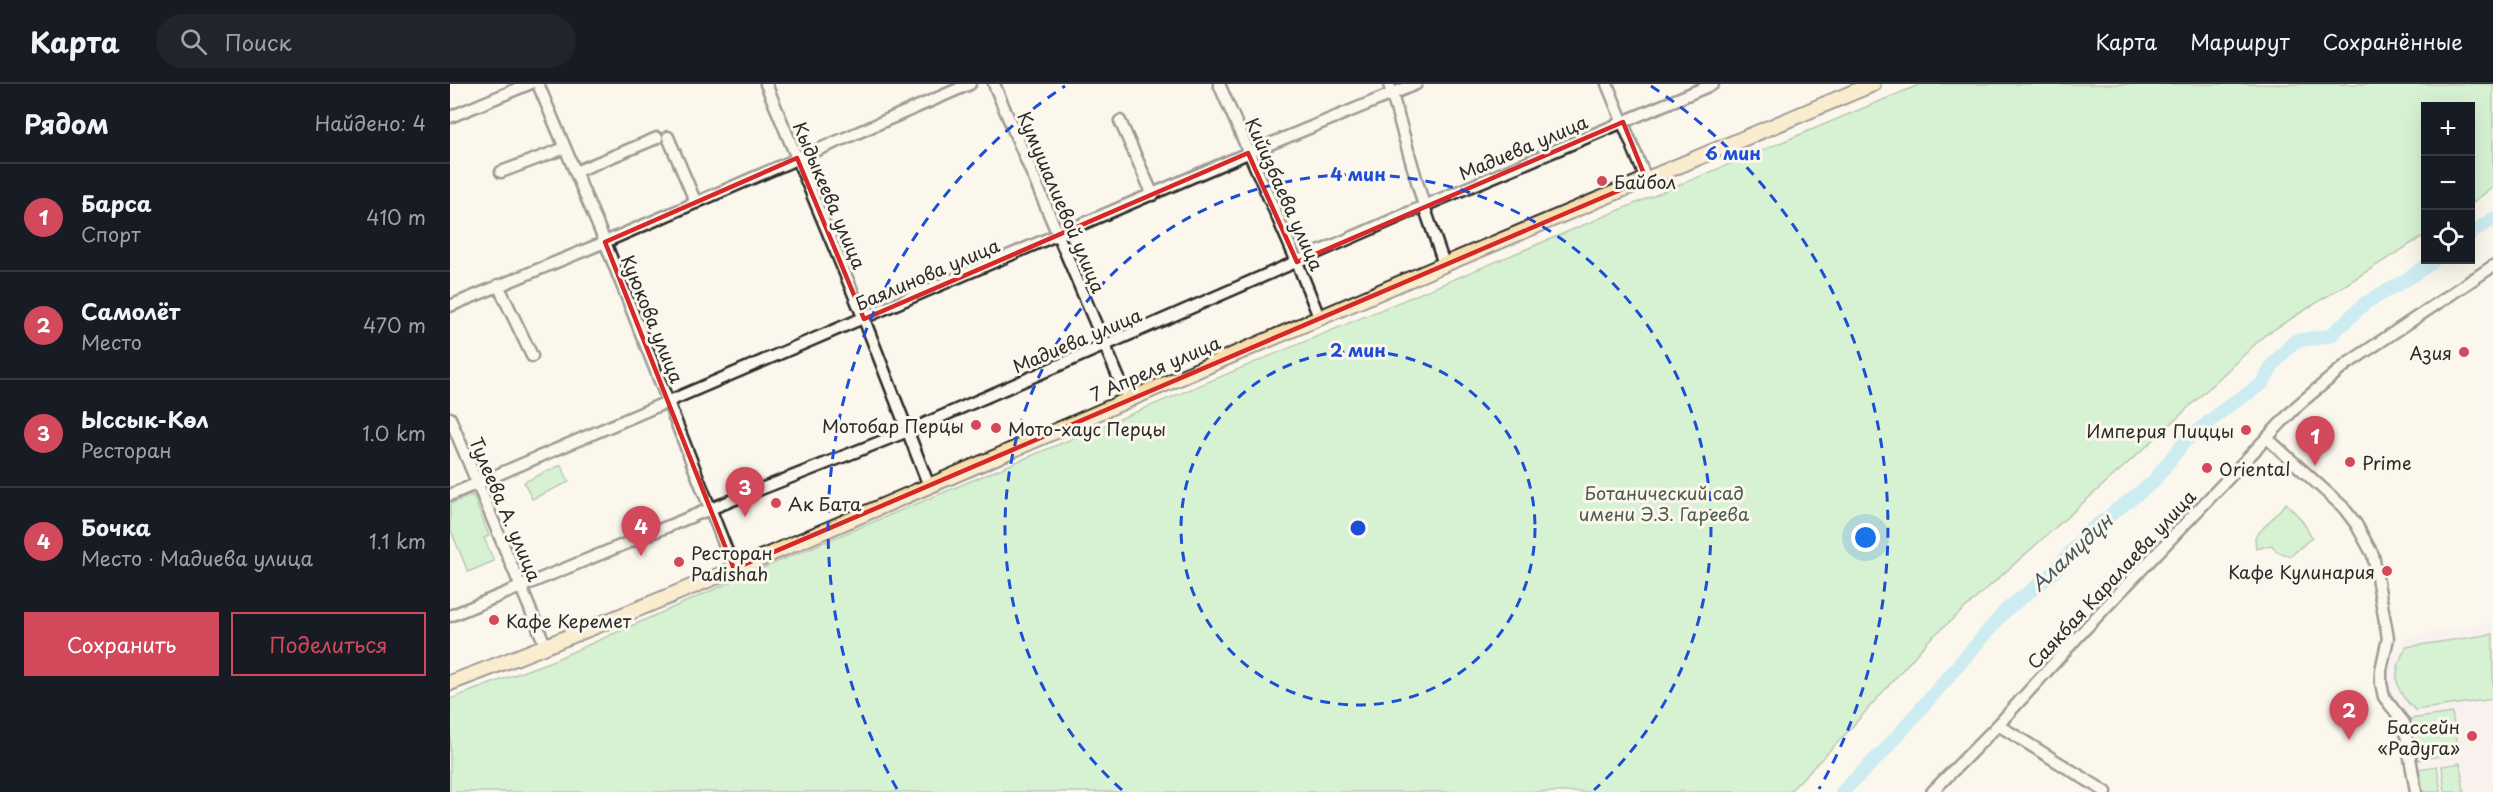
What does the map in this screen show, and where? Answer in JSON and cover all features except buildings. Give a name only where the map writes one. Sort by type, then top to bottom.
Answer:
[{"type":"main road","name":"7 Апреля улица","points":[[450,683],[546,647],[734,569],[1444,264],[1873,84]]},
{"type":"street","points":[[450,117],[529,84]]},
{"type":"street","name":"Куюкова улица","points":[[538,84],[605,242],[734,569]]},
{"type":"street","name":"Кыдыкеева улица","points":[[766,84],[864,319],[929,486]]},
{"type":"street","points":[[450,306],[605,242],[970,84]]},
{"type":"street","name":"Кумушалиевой улица","points":[[994,84],[1128,400]]},
{"type":"street","name":"Кийизбаева улица","points":[[1219,84],[1298,262],[1319,318]]},
{"type":"street","name":"Баялинова улица","points":[[450,495],[1059,236],[1391,89],[1416,84]]},
{"type":"street","points":[[1607,84],[1646,179]]},
{"type":"street","name":"Мадиева улица","points":[[450,616],[710,509],[908,431],[1424,206],[1713,84]]},
{"type":"street","points":[[1391,89],[1424,206],[1444,264]]},
{"type":"street","points":[[1120,121],[1153,195]]},
{"type":"street","points":[[575,172],[662,137],[696,203]]},
{"type":"street","points":[[501,172],[565,148]]},
{"type":"street","name":"Саякбая Каралаева улица","points":[[1932,792],[1998,725],[2085,629],[2298,405],[2346,364],[2493,266]]},
{"type":"street","points":[[498,285],[532,356]]},
{"type":"street","name":"Тулеева А. улица","points":[[450,418],[546,647]]},
{"type":"street","points":[[2267,438],[2343,507],[2356,524],[2373,555],[2388,639],[2380,670],[2380,683],[2384,697],[2404,723],[2416,792]]},
{"type":"street","points":[[1998,725],[2106,792]]},
{"type":"highlighted area","points":[[1623,122],[1646,179],[734,569],[605,242],[797,158],[864,319],[1248,153],[1297,262]]},
{"type":"shaded area","points":[[2493,623],[2493,792],[2420,792],[2408,713],[2393,700],[2386,689],[2384,677],[2389,655],[2407,637]]},
{"type":"green space","name":"Ботанический сад имени Э.З. Гареева","points":[[1921,84],[2493,84],[2493,187],[2475,201],[2475,102],[2421,102],[2421,238],[2265,335],[2157,437],[1928,641],[1843,737],[1789,792],[450,792],[450,699],[554,660],[758,570]]},
{"type":"green space","points":[[561,465],[569,482],[532,499],[524,482]]},
{"type":"green space","points":[[473,495],[489,536],[484,538],[494,561],[468,572],[450,528],[450,504]]},
{"type":"green space","points":[[2286,503],[2301,519],[2312,537],[2291,556],[2277,552],[2272,545],[2256,549],[2255,537]]},
{"type":"green space","points":[[2493,634],[2493,699],[2415,710],[2402,695],[2397,673],[2406,647]]},
{"type":"green space","points":[[2452,713],[2459,753],[2417,760],[2410,719]]},
{"type":"green space","points":[[2460,763],[2464,792],[2445,792],[2442,766]]},
{"type":"green space","points":[[2437,766],[2441,792],[2422,792],[2418,769]]},
{"type":"waterway","name":"Аламүдүн","points":[[2475,231],[2493,219]]},
{"type":"waterway","name":"Аламүдүн","points":[[1842,792],[1886,749],[2007,609],[2051,575],[2088,532],[2152,483],[2185,441],[2230,405],[2262,384],[2274,363],[2295,341],[2330,336],[2364,304],[2428,264]]},
{"type":"place","name":"Байбол","points":[[1602,181]]},
{"type":"place","name":"Азия","points":[[2464,352]]},
{"type":"place","name":"Мотобар Перцы","points":[[976,425]]},
{"type":"place","name":"Мото-хаус Перцы","points":[[996,428]]},
{"type":"place","name":"Империя Пиццы","points":[[2246,430]]},
{"type":"place","name":"Prime","points":[[2350,462]]},
{"type":"place","name":"Барса","points":[[2315,466]]},
{"type":"place","name":"Oriental","points":[[2207,468]]},
{"type":"place","name":"Ак Бата","points":[[776,503]]},
{"type":"place","name":"Ыссык-Көл","points":[[745,517]]},
{"type":"place","name":"Бочка","points":[[641,556]]},
{"type":"place","name":"Ресторан Padishah","points":[[679,562]]},
{"type":"place","name":"Кафе Кулинария","points":[[2387,571]]},
{"type":"place","name":"Кафе Керемет","points":[[494,620]]},
{"type":"place","name":"Бассейн «Радуга»","points":[[2472,736]]},
{"type":"place","name":"Самолёт","points":[[2349,740]]}]
